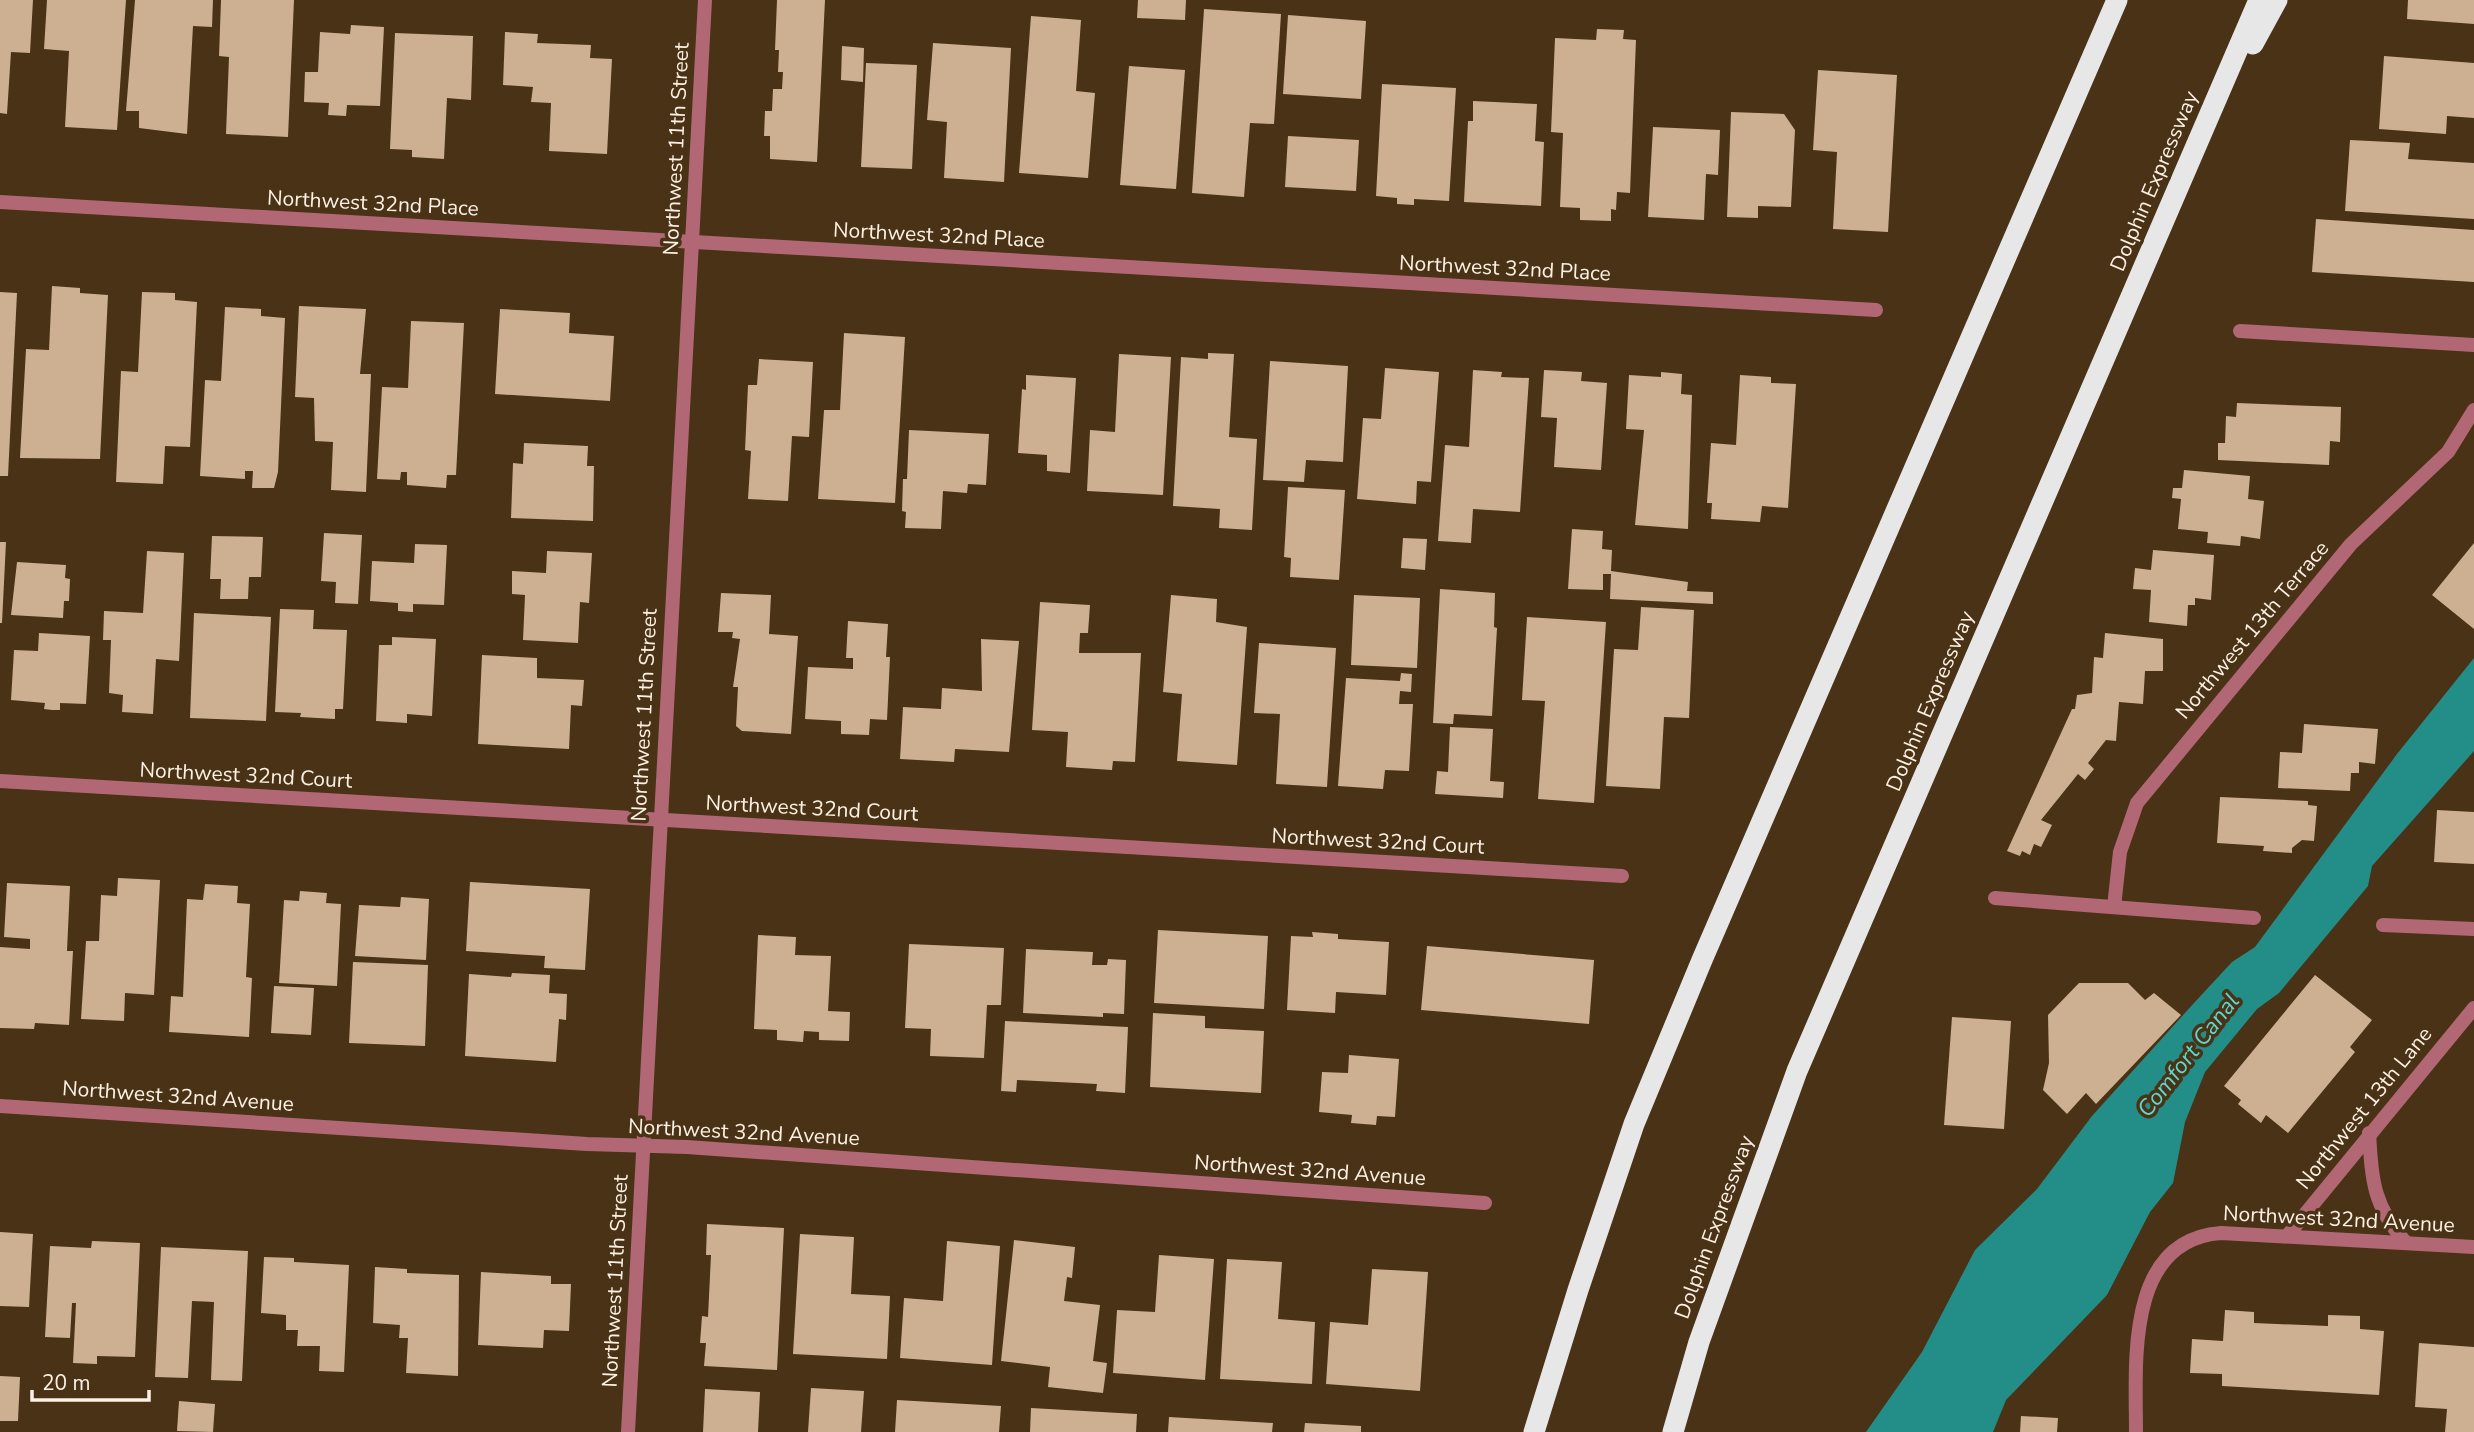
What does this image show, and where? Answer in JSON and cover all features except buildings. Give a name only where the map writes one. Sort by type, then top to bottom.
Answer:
[{"type":"highway","points":[[1534,1432],[1634,1124],[1702,960],[2117,0]]},
{"type":"highway","name":"Dolphin Expressway","points":[[1672,1432],[1738,1230],[1797,1072],[2259,0]]},
{"type":"highway","points":[[2189,162],[2277,0]]},
{"type":"street","name":"Northwest 11th Street","points":[[628,1432],[705,0]]},
{"type":"street","name":"Northwest 32nd Place","points":[[0,202],[1875,310]]},
{"type":"street","points":[[2240,331],[2474,345]]},
{"type":"street","name":"Northwest 13th Terrace","points":[[2114,907],[2120,852],[2137,803],[2351,544],[2448,452],[2474,410]]},
{"type":"street","name":"Northwest 32nd Court","points":[[0,781],[1622,876]]},
{"type":"street","points":[[1995,898],[2255,918]]},
{"type":"street","points":[[2383,925],[2474,929]]},
{"type":"street","name":"Northwest 13th Lane","points":[[2287,1236],[2474,1008]]},
{"type":"street","name":"Northwest 32nd Avenue","points":[[0,1106],[1485,1203]]},
{"type":"street","points":[[2369,1133],[2371,1169],[2380,1204],[2388,1222],[2406,1243]]},
{"type":"street","name":"Northwest 32nd Avenue","points":[[2136,1432],[2138,1330],[2149,1288],[2167,1257],[2185,1243],[2207,1234],[2474,1247]]},
{"type":"water","name":"Comfort Canal","points":[[2474,658],[2474,751],[2372,866],[2368,886],[2279,993],[2257,1009],[2205,1072],[2185,1122],[2173,1183],[2150,1212],[2107,1295],[2006,1400],[1993,1432],[1866,1432],[1922,1352],[1975,1250],[2037,1189],[2092,1116],[2194,1003],[2232,962],[2255,947],[2397,754]]}]
